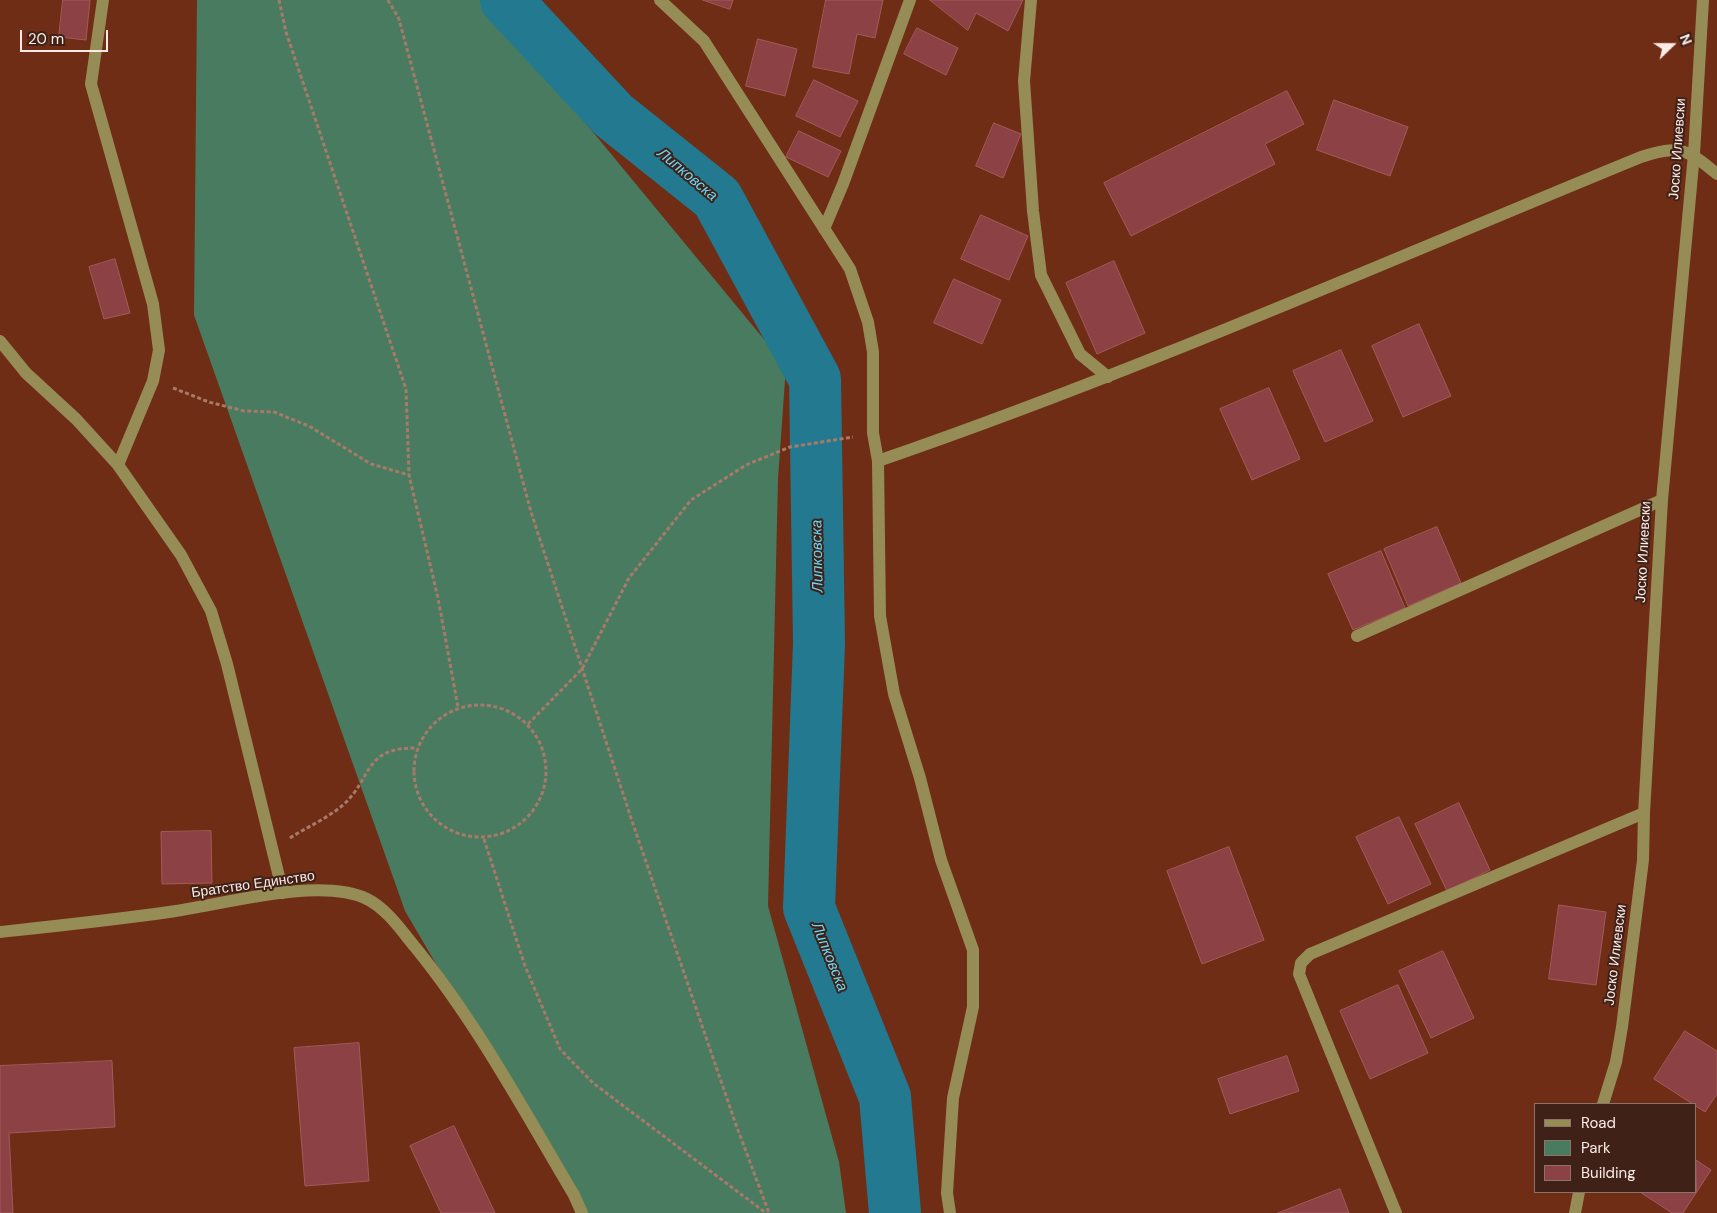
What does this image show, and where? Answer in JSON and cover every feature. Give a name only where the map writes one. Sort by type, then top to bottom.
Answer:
[{"type":"street","points":[[102,0],[91,84],[109,154],[153,304],[159,350],[153,381],[118,465]]},
{"type":"street","points":[[660,0],[704,41],[850,269],[868,322],[873,352],[873,434],[878,461],[880,616],[894,694],[920,778],[941,860],[973,950],[973,1007],[953,1098],[948,1193],[950,1213]]},
{"type":"street","points":[[824,229],[843,184],[910,0]]},
{"type":"street","points":[[1031,0],[1024,81],[1033,211],[1041,275],[1080,354],[1108,377]]},
{"type":"street","name":"Јоско Илиевски","points":[[1603,1103],[1616,1062],[1622,1027],[1643,860],[1662,500],[1694,154],[1703,0]]},
{"type":"street","points":[[878,461],[1001,419],[1194,344],[1641,157],[1668,148],[1694,154],[1717,174]]},
{"type":"street","points":[[0,341],[26,373],[76,418],[118,465],[181,555],[211,611],[227,664],[283,893]]},
{"type":"street","points":[[1357,636],[1662,500]]},
{"type":"street","points":[[1396,1213],[1299,974],[1301,963],[1310,954],[1644,813]]},
{"type":"street","name":"Братство Единство","points":[[0,932],[169,912],[283,893],[335,890],[367,899],[390,917],[444,983],[493,1060],[574,1195],[582,1213]]},
{"type":"street","points":[[1575,1213],[1579,1193]]},
{"type":"path","points":[[279,0],[286,32],[406,389],[410,475],[438,598],[458,708]]},
{"type":"path","points":[[388,0],[399,19],[531,512],[632,822],[768,1213]]},
{"type":"path","points":[[153,381],[209,402],[244,411],[274,412],[309,426],[371,464],[410,475]]},
{"type":"path","points":[[528,724],[582,669],[629,578],[691,500],[746,465],[790,447],[842,439]]},
{"type":"path","points":[[496,706],[528,724],[546,758],[542,796],[519,826],[484,839],[451,832],[426,812],[413,781],[416,748],[433,723],[458,708],[496,706]]},
{"type":"path","points":[[272,849],[343,805],[377,758],[399,748],[416,748]]},
{"type":"path","points":[[484,839],[525,966],[560,1049],[593,1083],[768,1213]]},
{"type":"green space","points":[[197,0],[484,0],[786,366],[778,479],[768,906],[839,1162],[846,1213],[582,1213],[405,911],[194,315]]},
{"type":"building","points":[[63,0],[90,0],[86,40],[59,37]]},
{"type":"building","points":[[703,0],[733,0],[730,9]]},
{"type":"building","points":[[826,0],[883,0],[875,38],[857,34],[849,74],[813,67]]},
{"type":"building","points":[[930,0],[1023,0],[1008,31],[976,13],[968,30]]},
{"type":"building","points":[[917,28],[958,48],[946,75],[904,54]]},
{"type":"building","points":[[758,39],[797,49],[785,96],[746,86]]},
{"type":"building","points":[[814,80],[858,101],[840,137],[796,116]]},
{"type":"building","points":[[1287,91],[1304,124],[1265,144],[1275,164],[1131,236],[1104,183]]},
{"type":"building","points":[[1334,100],[1408,127],[1390,176],[1317,150]]},
{"type":"building","points":[[994,123],[1021,134],[1003,178],[976,166]]},
{"type":"building","points":[[799,131],[841,151],[828,177],[786,157]]},
{"type":"building","points":[[981,215],[1028,236],[1009,280],[961,259]]},
{"type":"building","points":[[115,259],[130,313],[104,319],[89,267]]},
{"type":"building","points":[[1114,261],[1145,333],[1097,354],[1066,283]]},
{"type":"building","points":[[954,279],[1001,300],[982,344],[934,323]]},
{"type":"building","points":[[1419,324],[1451,396],[1403,417],[1372,346]]},
{"type":"building","points":[[1341,350],[1373,421],[1325,442],[1293,371]]},
{"type":"building","points":[[1269,388],[1300,459],[1252,480],[1220,409]]},
{"type":"building","points":[[1437,527],[1461,583],[1408,606],[1384,549]]},
{"type":"building","points":[[1381,551],[1405,608],[1353,630],[1328,574]]},
{"type":"building","points":[[1459,803],[1490,870],[1447,891],[1415,824]]},
{"type":"building","points":[[1399,817],[1431,884],[1388,904],[1356,837]]},
{"type":"building","points":[[211,831],[212,883],[162,884],[161,832]]},
{"type":"building","points":[[1229,847],[1264,940],[1202,964],[1167,871]]},
{"type":"building","points":[[1559,905],[1606,912],[1596,985],[1549,979]]},
{"type":"building","points":[[1443,951],[1474,1018],[1431,1038],[1399,971]]},
{"type":"building","points":[[1398,985],[1428,1053],[1370,1079],[1340,1011]]},
{"type":"building","points":[[1685,1031],[1717,1051],[1717,1094],[1705,1112],[1697,1107],[1697,1103],[1691,1103],[1654,1079]]},
{"type":"building","points":[[359,1043],[369,1181],[305,1186],[294,1048]]},
{"type":"building","points":[[1287,1056],[1299,1091],[1230,1114],[1218,1079]]},
{"type":"building","points":[[112,1061],[115,1127],[9,1133],[13,1213],[0,1213],[0,1066]]},
{"type":"building","points":[[454,1126],[495,1213],[441,1213],[410,1146]]},
{"type":"building","points":[[1697,1161],[1711,1170],[1697,1192]]},
{"type":"building","points":[[1340,1189],[1349,1213],[1278,1213]]},
{"type":"building","points":[[1642,1193],[1696,1193],[1683,1213],[1672,1213]]},
{"type":"waterway","name":"Липковска","points":[[506,0],[613,115],[717,198],[815,379],[819,643],[809,908],[885,1097],[895,1213]]}]
